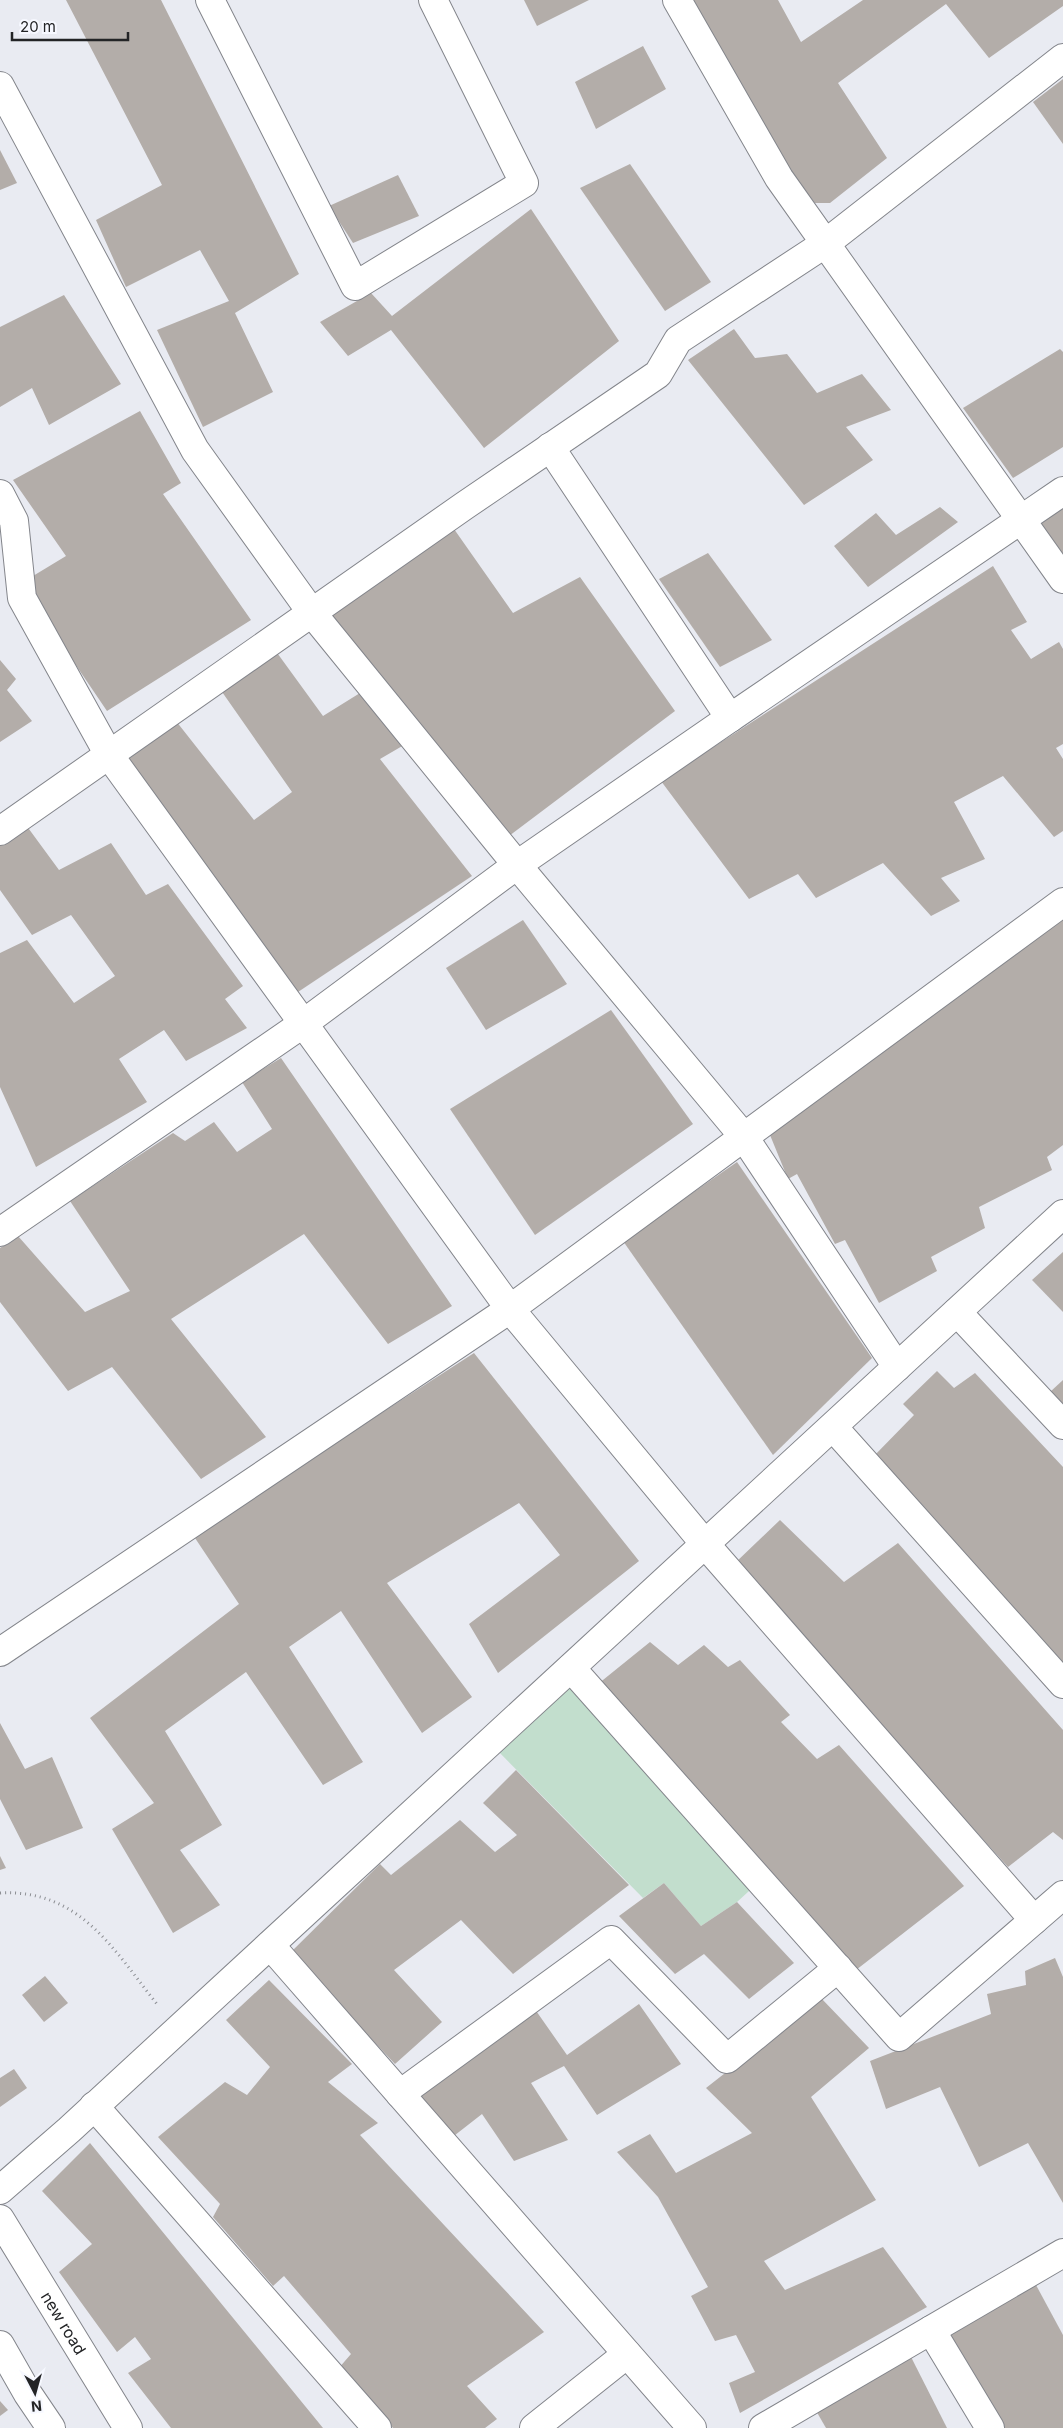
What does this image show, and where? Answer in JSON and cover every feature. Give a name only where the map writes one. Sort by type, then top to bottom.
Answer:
[{"type":"street","points":[[210,0],[355,286],[524,183],[433,0]]},
{"type":"street","points":[[677,0],[780,178],[1063,579]]},
{"type":"street","points":[[0,830],[658,374],[678,340],[826,243],[1063,58]]},
{"type":"street","points":[[0,86],[195,450],[312,613],[517,865],[744,1137],[897,1367]]},
{"type":"street","points":[[550,448],[730,718]]},
{"type":"street","points":[[0,1232],[304,1023],[517,865],[1063,491]]},
{"type":"street","points":[[0,494],[14,521],[22,598],[109,755],[510,1309],[705,1544],[1034,1920]]},
{"type":"street","points":[[0,1652],[510,1309],[1063,902]]},
{"type":"street","points":[[0,2190],[270,1945],[1063,1214]]},
{"type":"street","points":[[957,1312],[1063,1425]]},
{"type":"street","points":[[833,1427],[1063,1684]]},
{"type":"street","points":[[571,1668],[899,2037],[1063,1895]]},
{"type":"street","points":[[400,2094],[611,1940],[727,2059],[838,1968]]},
{"type":"street","points":[[270,1945],[692,2428]]},
{"type":"street","points":[[94,2106],[377,2428]]},
{"type":"street","name":"new road","points":[[0,2220],[128,2428]]},
{"type":"street","points":[[763,2428],[806,2416],[931,2330],[1063,2252]]},
{"type":"street","points":[[931,2330],[990,2428]]},
{"type":"street","points":[[0,2345],[28,2394],[51,2428]]},
{"type":"street","points":[[534,2428],[627,2354]]},
{"type":"path","points":[[0,1893],[16,1892],[50,1898],[80,1914],[103,1936],[178,2029]]},
{"type":"green space","points":[[571,1668],[760,1881],[737,1902],[701,1926],[664,1883],[643,1898],[494,1747]]},
{"type":"building","points":[[66,0],[161,0],[299,274],[235,313],[273,392],[203,427],[157,330],[229,301],[200,250],[126,287],[96,220],[162,185]]},
{"type":"building","points":[[524,0],[589,0],[537,26]]},
{"type":"building","points":[[691,0],[778,0],[801,42],[863,0],[1063,0],[1063,6],[989,58],[946,4],[838,83],[887,158],[830,203],[815,203],[786,168]]},
{"type":"building","points":[[643,46],[666,89],[596,129],[575,82]]},
{"type":"building","points":[[1063,79],[1063,144],[1033,102]]},
{"type":"building","points":[[0,150],[17,183],[0,190]]},
{"type":"building","points":[[630,164],[711,282],[665,311],[580,188]]},
{"type":"building","points":[[398,175],[419,216],[353,243],[329,206]]},
{"type":"building","points":[[531,209],[619,341],[484,448],[391,330],[348,356],[320,322],[371,293],[392,316]]},
{"type":"building","points":[[64,295],[121,384],[49,425],[32,388],[0,407],[0,327]]},
{"type":"building","points":[[734,329],[755,358],[787,354],[817,393],[862,374],[891,410],[846,427],[873,460],[804,505],[688,360]]},
{"type":"building","points":[[1060,349],[1063,352],[1063,447],[1013,478],[963,408]]},
{"type":"building","points":[[140,411],[181,483],[163,494],[251,620],[107,711],[31,599],[33,576],[66,556],[13,480]]},
{"type":"building","points":[[1063,503],[1063,558],[1034,521]]},
{"type":"building","points":[[940,507],[958,522],[868,587],[834,546],[876,513],[896,535]]},
{"type":"building","points":[[454,529],[513,613],[580,577],[675,711],[509,836],[326,614]]},
{"type":"building","points":[[708,553],[772,640],[720,667],[659,579]]},
{"type":"building","points":[[993,566],[1027,622],[1011,630],[1031,659],[1059,642],[1063,649],[1063,744],[1056,748],[1063,759],[1063,831],[1054,837],[1003,776],[954,802],[985,859],[941,878],[960,901],[931,916],[883,863],[816,898],[798,874],[749,899],[661,781]]},
{"type":"building","points":[[275,650],[323,716],[360,693],[404,745],[380,759],[472,876],[298,992],[122,757],[176,721],[254,820],[292,792],[220,689]]},
{"type":"building","points":[[0,660],[16,679],[7,690],[32,721],[0,742]]},
{"type":"building","points":[[26,825],[59,870],[111,843],[146,895],[168,884],[243,986],[225,999],[247,1028],[186,1061],[164,1030],[119,1059],[147,1102],[36,1167],[0,1087],[0,953],[27,940],[74,1003],[115,976],[71,915],[32,935],[0,890],[0,842]]},
{"type":"building","points":[[1063,917],[1063,1145],[1047,1157],[1052,1170],[979,1207],[985,1228],[931,1257],[937,1271],[879,1303],[845,1240],[835,1244],[797,1174],[788,1179],[770,1135]]},
{"type":"building","points":[[523,920],[567,984],[486,1030],[446,968]]},
{"type":"building","points":[[611,1010],[693,1124],[535,1235],[450,1109]]},
{"type":"building","points":[[281,1058],[452,1306],[388,1344],[304,1234],[171,1319],[266,1437],[201,1479],[112,1367],[68,1391],[0,1302],[0,1248],[18,1236],[85,1312],[130,1291],[70,1201],[173,1133],[185,1141],[214,1122],[237,1152],[272,1129],[242,1082]]},
{"type":"building","points":[[737,1162],[872,1358],[773,1455],[623,1241]]},
{"type":"building","points":[[1063,1252],[1063,1312],[1032,1280]]},
{"type":"building","points":[[474,1353],[639,1561],[498,1673],[469,1624],[560,1555],[519,1503],[387,1583],[472,1697],[422,1733],[341,1611],[289,1647],[363,1762],[323,1785],[246,1672],[165,1731],[222,1825],[180,1850],[220,1905],[173,1933],[112,1829],[154,1803],[90,1718],[239,1604],[193,1535]]},
{"type":"building","points":[[937,1371],[954,1388],[975,1373],[1063,1467],[1063,1666],[872,1458],[914,1415],[903,1404]]},
{"type":"building","points":[[1063,1380],[1063,1406],[1050,1392]]},
{"type":"building","points":[[780,1520],[844,1582],[898,1543],[1063,1730],[1063,1840],[1053,1832],[1008,1867],[734,1564]]},
{"type":"building","points":[[650,1642],[678,1665],[704,1645],[728,1667],[740,1660],[790,1715],[781,1722],[817,1759],[839,1745],[964,1886],[856,1970],[598,1684]]},
{"type":"building","points":[[0,1723],[25,1769],[52,1757],[83,1828],[26,1850],[0,1799]]},
{"type":"building","points":[[516,1770],[629,1885],[513,1974],[461,1920],[394,1970],[442,2022],[395,2064],[290,1953],[380,1864],[391,1875],[460,1820],[495,1852],[517,1835],[483,1803]]},
{"type":"building","points":[[0,1856],[6,1868],[0,1870]]},
{"type":"building","points":[[664,1883],[701,1926],[737,1902],[794,1963],[749,1999],[704,1954],[675,1974],[619,1916]]},
{"type":"building","points":[[1055,1958],[1063,1977],[1063,2203],[1028,2143],[979,2167],[940,2087],[886,2109],[870,2061],[991,2014],[987,1994],[1026,1985],[1025,1971]]},
{"type":"building","points":[[45,1976],[68,2003],[44,2022],[22,1995]]},
{"type":"building","points":[[269,1980],[352,2064],[328,2082],[378,2123],[360,2135],[544,2332],[467,2386],[497,2419],[485,2428],[393,2428],[338,2369],[351,2354],[284,2276],[273,2286],[213,2217],[220,2204],[158,2137],[225,2082],[247,2095],[270,2067],[226,2020]]},
{"type":"building","points":[[821,1998],[869,2048],[811,2097],[876,2200],[764,2261],[785,2290],[883,2247],[927,2307],[740,2413],[729,2383],[755,2372],[736,2335],[715,2341],[691,2296],[708,2287],[658,2197],[617,2152],[650,2134],[676,2173],[752,2133],[706,2088]]},
{"type":"building","points":[[639,2004],[681,2064],[597,2115],[564,2066],[531,2083],[568,2140],[514,2161],[482,2114],[450,2139],[412,2096],[532,2005],[567,2055]]},
{"type":"building","points":[[14,2069],[27,2088],[0,2107],[0,2078]]},
{"type":"building","points":[[90,2143],[323,2428],[171,2428],[128,2373],[151,2359],[135,2337],[117,2352],[59,2272],[92,2244],[42,2191]]},
{"type":"building","points":[[1036,2285],[1063,2335],[1063,2428],[1003,2428],[947,2335]]},
{"type":"building","points":[[909,2353],[947,2428],[826,2428],[815,2409]]},
{"type":"building","points":[[0,2401],[8,2410],[0,2416]]}]
